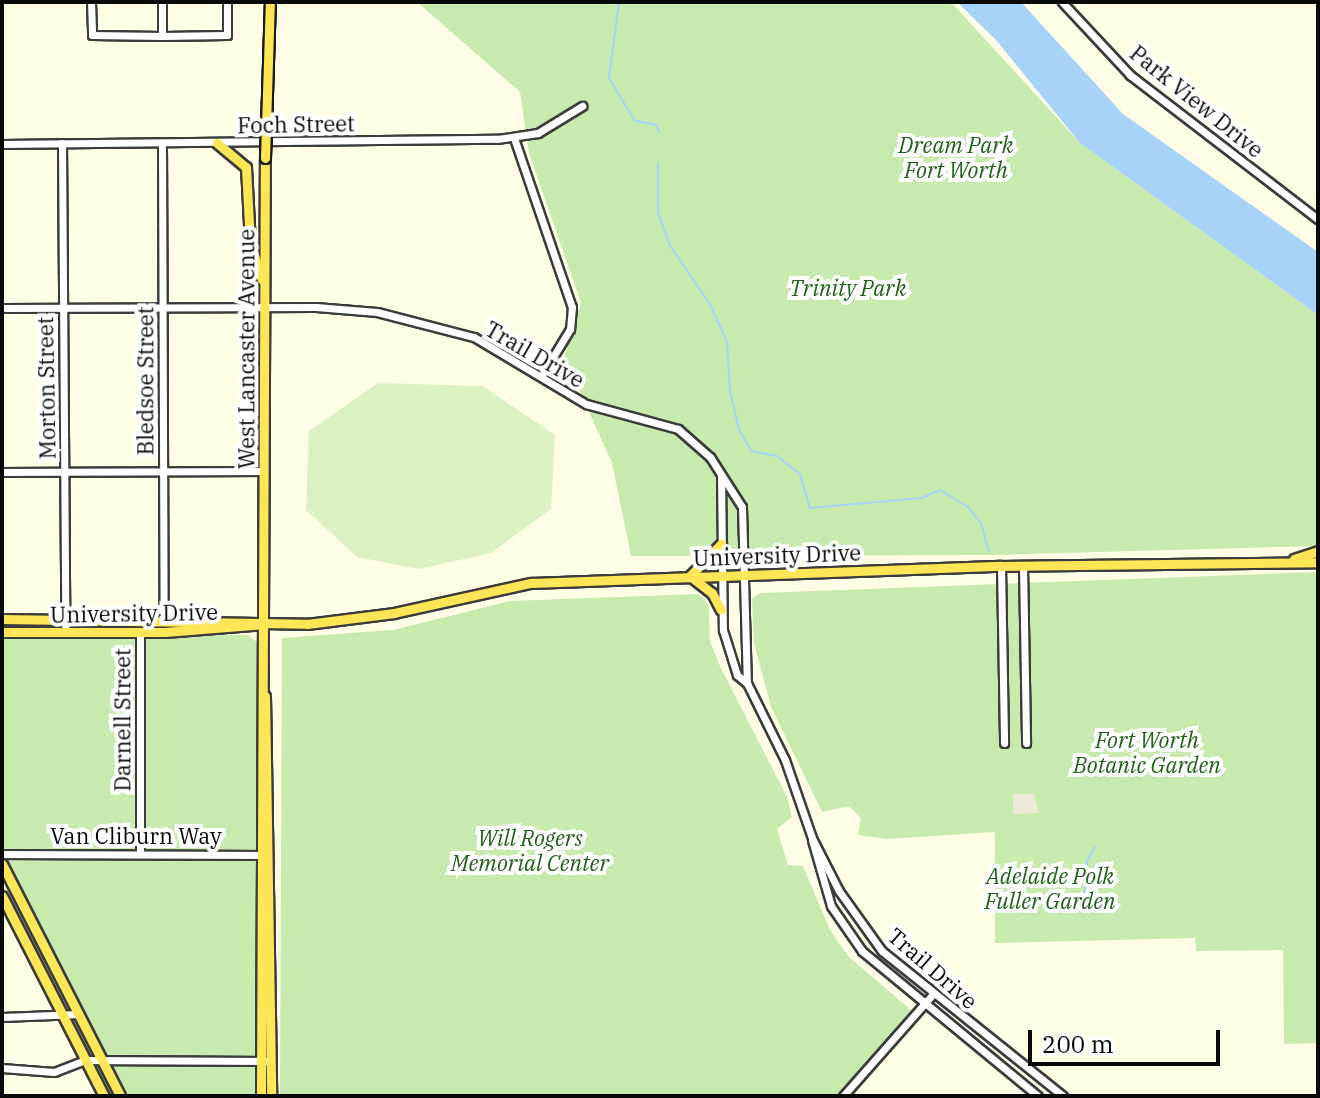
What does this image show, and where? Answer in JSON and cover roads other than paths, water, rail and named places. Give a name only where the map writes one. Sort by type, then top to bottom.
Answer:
[{"type":"main road","name":"West Lancaster Avenue","points":[[270,2],[265,158],[263,471],[266,1061],[271,1096]]},
{"type":"main road","points":[[217,143],[246,167],[250,243],[264,284]]},
{"type":"main road","points":[[721,544],[690,576],[712,593],[721,610]]},
{"type":"main road","name":"University Drive","points":[[1294,559],[1318,551]]},
{"type":"main road","name":"University Drive","points":[[2,632],[140,633],[346,621],[531,583],[1023,565],[1294,559],[1318,562]]},
{"type":"main road","name":"University Drive","points":[[2,619],[164,619],[265,624]]},
{"type":"main road","points":[[140,633],[164,619]]},
{"type":"main road","points":[[2,864],[120,1096]]},
{"type":"main road","points":[[2,896],[104,1096]]},
{"type":"main road","points":[[33,957],[47,951]]},
{"type":"main road","points":[[42,975],[55,968]]},
{"type":"main road","name":"West Lancaster Avenue","points":[[261,1096],[266,1061]]},
{"type":"street","points":[[91,2],[92,35],[162,36],[227,35],[227,2]]},
{"type":"street","points":[[162,2],[162,36]]},
{"type":"street","name":"Park View Drive","points":[[1062,2],[1130,75],[1318,219]]},
{"type":"street","name":"Foch Street","points":[[2,144],[514,138],[555,126],[582,106]]},
{"type":"street","points":[[514,138],[572,307],[570,329],[542,375]]},
{"type":"street","name":"Morton Street","points":[[62,143],[65,632]]},
{"type":"street","name":"Bledsoe Street","points":[[162,144],[164,619]]},
{"type":"street","name":"Trail Drive","points":[[2,308],[348,308],[441,327],[487,344],[586,404],[678,429],[721,473],[742,507],[747,683],[791,773],[812,838],[824,890],[839,920],[875,964],[923,1006],[1038,1096]]},
{"type":"street","points":[[2,472],[263,471]]},
{"type":"street","name":"Trail Drive","points":[[721,473],[721,610],[737,675],[747,683]]},
{"type":"street","points":[[1023,565],[1026,743]]},
{"type":"street","points":[[1001,566],[1004,743]]},
{"type":"street","name":"Darnell Street","points":[[140,633],[140,854]]},
{"type":"street","points":[[812,838],[822,835]]},
{"type":"street","name":"Trail Drive","points":[[812,838],[858,923],[932,995],[1063,1096]]},
{"type":"street","name":"Van Cliburn Way","points":[[2,854],[265,855]]},
{"type":"street","points":[[843,1096],[932,995]]},
{"type":"street","points":[[2,1017],[79,1014]]},
{"type":"street","points":[[2,1068],[54,1072],[86,1060],[266,1061]]},
{"type":"water","points":[[957,2],[1021,2],[1123,114],[1318,252],[1318,315],[1080,143],[996,40]]},
{"type":"waterway","points":[[619,2],[609,78],[634,120],[656,125],[660,132]]},
{"type":"waterway","points":[[658,163],[658,213],[669,244],[711,306],[727,342],[730,391],[739,430],[751,451],[777,456],[800,474],[810,508],[922,498],[940,490],[968,507],[981,523],[989,552]]},
{"type":"waterway","points":[[1084,901],[1087,861],[1095,847]]},
{"type":"park label","name":"Dream Park Fort Worth","points":[[956,156]]},
{"type":"park label","name":"Trinity Park","points":[[848,288]]},
{"type":"park label","name":"Fort Worth Botanic Garden","points":[[1147,752]]},
{"type":"park label","name":"Will Rogers Memorial Center","points":[[530,850]]},
{"type":"park label","name":"Adelaide Polk Fuller Garden","points":[[1050,888]]}]
